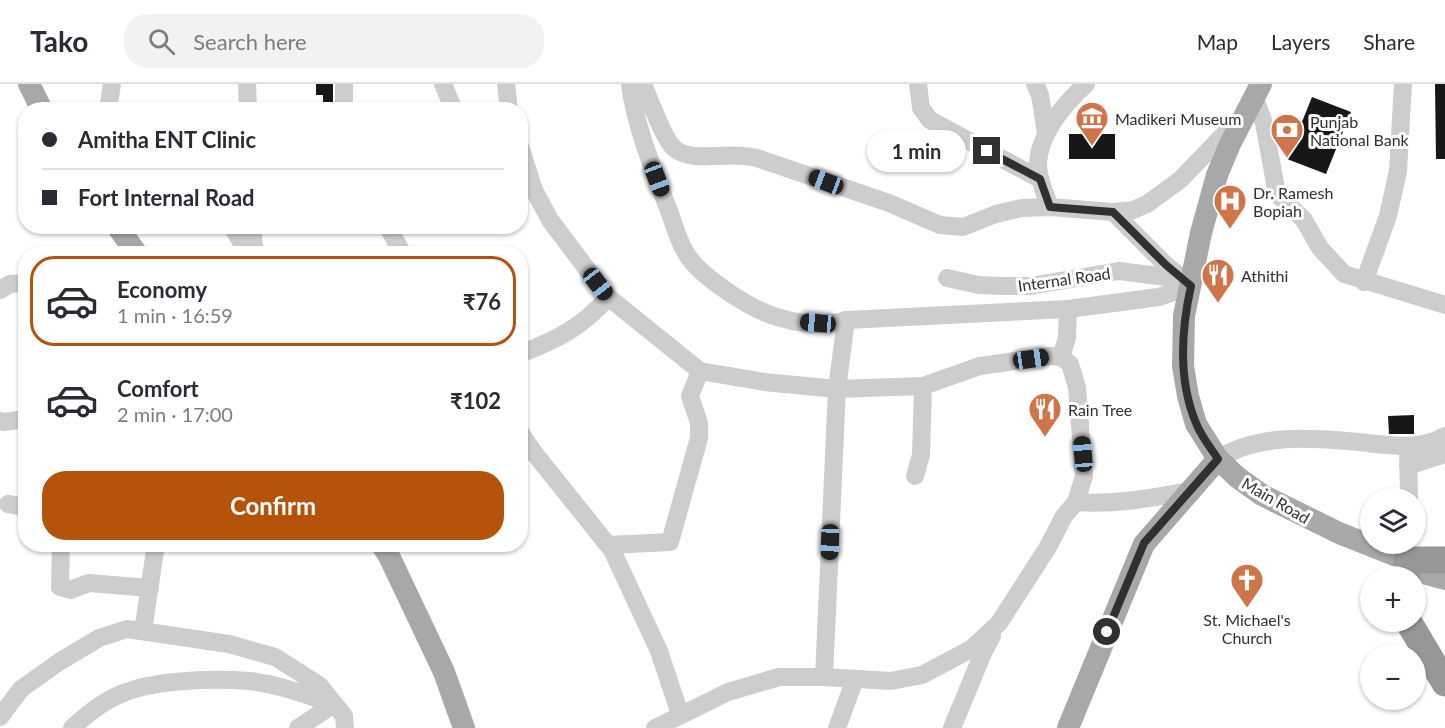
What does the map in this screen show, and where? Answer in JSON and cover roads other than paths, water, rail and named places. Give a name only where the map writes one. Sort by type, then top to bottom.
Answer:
[{"type":"highway","points":[[1409,558],[1445,561]]},
{"type":"highway","points":[[1415,632],[1445,683]]},
{"type":"main road","points":[[29,84],[38,102]]},
{"type":"main road","name":"Main Road","points":[[1254,98],[1217,175],[1186,283],[1182,345],[1188,396],[1196,424],[1218,459],[1237,477],[1262,495],[1339,533],[1409,558],[1419,572],[1445,579]]},
{"type":"main road","points":[[1068,728],[1144,543],[1218,459]]},
{"type":"main road","points":[[386,552],[444,672],[464,728]]},
{"type":"street","points":[[109,102],[112,84]]},
{"type":"street","points":[[247,84],[248,102]]},
{"type":"street","points":[[344,84],[344,102]]},
{"type":"street","points":[[443,84],[451,102]]},
{"type":"street","points":[[506,84],[507,102]]},
{"type":"street","points":[[630,84],[632,100],[657,179],[686,254],[709,279],[745,303],[774,316],[802,322],[834,324],[846,320],[1068,309],[1159,297],[1186,283],[1113,212]]},
{"type":"street","points":[[643,84],[674,149],[685,154],[712,156],[739,154],[757,158],[889,203],[950,227],[972,225],[996,214],[1021,208],[1050,207],[1113,212],[1133,210],[1147,204],[1180,180],[1254,98],[1264,123],[1277,194],[1304,220],[1320,248],[1344,274],[1444,308]]},
{"type":"street","points":[[918,84],[921,108],[930,120],[1039,171]]},
{"type":"street","points":[[1035,84],[1040,94],[1046,134],[1039,171],[1050,207]]},
{"type":"street","points":[[1046,134],[1086,84]]},
{"type":"street","points":[[1364,282],[1388,216],[1398,171],[1402,84]]},
{"type":"street","points":[[528,171],[534,190],[550,220],[608,297],[700,371],[764,382],[837,389],[923,386],[980,366],[1051,356],[1061,357],[1070,364],[1077,387],[1084,476],[1076,502],[1064,516],[1048,547],[999,623],[979,662],[952,728]]},
{"type":"street","name":"Internal Road","points":[[946,278],[979,285],[1002,286],[1041,284],[1119,271],[1186,283]]},
{"type":"street","points":[[0,290],[10,284],[18,284]]},
{"type":"street","points":[[528,351],[551,342],[593,315],[608,297]]},
{"type":"street","points":[[1061,357],[1066,339],[1068,309]]},
{"type":"street","points":[[824,677],[837,389],[846,320]]},
{"type":"street","points":[[609,545],[670,542],[699,438],[699,423],[690,396],[700,371]]},
{"type":"street","points":[[915,476],[921,455],[923,386]]},
{"type":"street","points":[[0,421],[18,419]]},
{"type":"street","points":[[1218,459],[1246,445],[1270,441],[1312,440],[1408,446],[1437,441],[1445,436]]},
{"type":"street","points":[[528,444],[609,545],[659,651],[680,714]]},
{"type":"street","points":[[1408,446],[1409,488]]},
{"type":"street","points":[[1408,466],[1445,454]]},
{"type":"street","points":[[1076,502],[1101,504],[1191,491]]},
{"type":"street","points":[[1409,558],[1445,547]]},
{"type":"street","points":[[60,552],[60,587],[70,590],[89,584],[150,588]]},
{"type":"street","points":[[143,631],[155,552]]},
{"type":"street","points":[[655,728],[728,692],[779,677],[891,681],[922,675],[971,649],[999,623]]},
{"type":"street","points":[[0,717],[21,689],[59,662],[99,638],[127,629],[229,644],[275,657],[320,685],[344,716],[345,728]]},
{"type":"street","points":[[837,728],[855,679]]},
{"type":"street","points":[[72,728],[91,711],[122,693],[160,683],[249,681],[287,689],[334,704]]},
{"type":"street","points":[[298,728],[334,704]]},
{"type":"place","name":"Madikeri Museum","points":[[1092,147]]},
{"type":"place","name":"Punjab National Bank","points":[[1287,159]]},
{"type":"place","name":"Dr. Ramesh Bopiah","points":[[1230,230]]},
{"type":"place","name":"Athithi","points":[[1218,304]]},
{"type":"place","name":"Rain Tree","points":[[1045,438]]},
{"type":"place","name":"St. Michael's Church","points":[[1247,609]]}]
